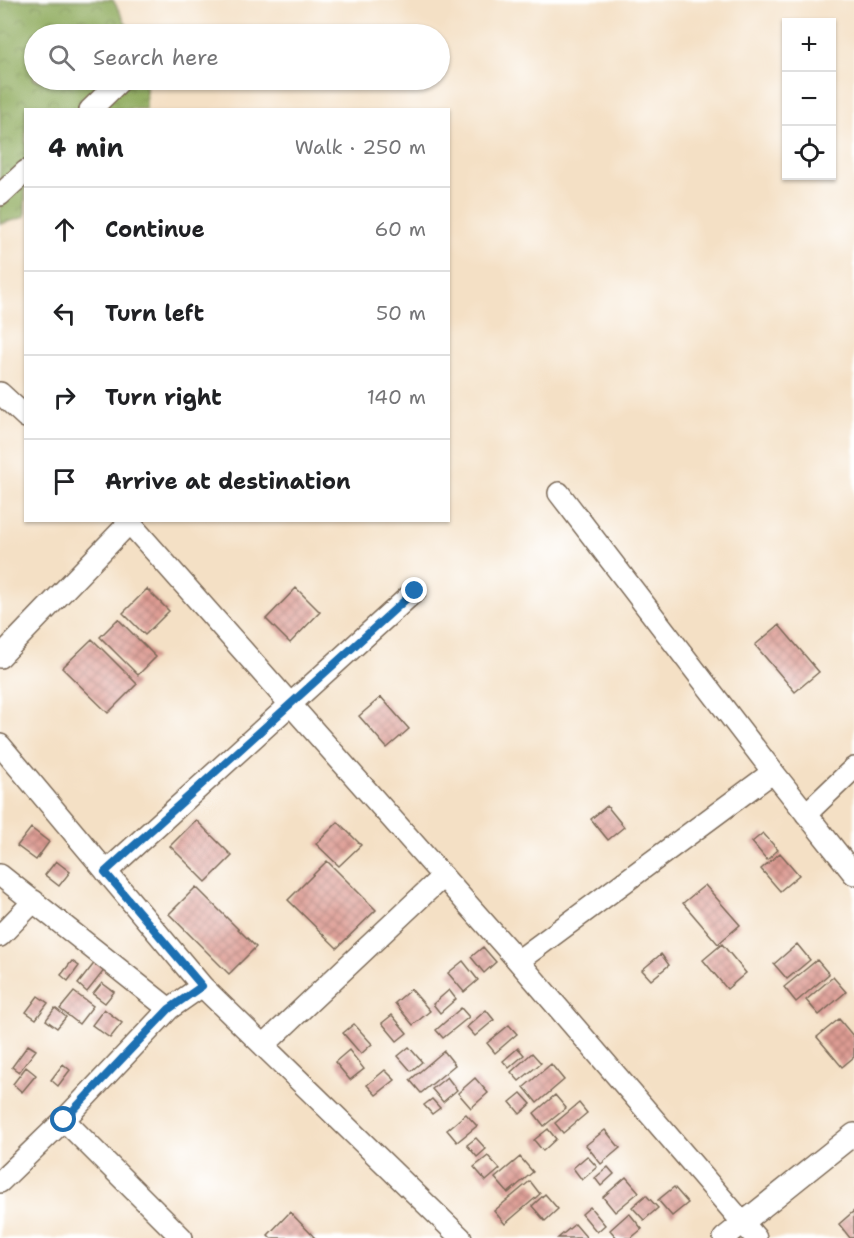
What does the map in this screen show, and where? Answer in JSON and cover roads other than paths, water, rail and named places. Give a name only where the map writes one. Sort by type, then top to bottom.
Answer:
[{"type":"street","points":[[92,108],[111,90]]},
{"type":"street","points":[[0,195],[24,173]]},
{"type":"street","points":[[0,393],[24,415]]},
{"type":"street","points":[[559,493],[854,874]]},
{"type":"street","points":[[0,657],[127,522]]},
{"type":"street","points":[[129,522],[518,961],[750,1230]]},
{"type":"street","points":[[105,872],[415,591]]},
{"type":"street","points":[[0,745],[202,986],[461,1238]]},
{"type":"street","points":[[806,814],[854,768]]},
{"type":"street","points":[[518,961],[773,772]]},
{"type":"street","points":[[0,874],[169,1009]]},
{"type":"street","points":[[264,1045],[443,876]]},
{"type":"street","points":[[0,936],[34,901]]},
{"type":"street","points":[[0,1182],[64,1120],[169,1009],[202,986]]},
{"type":"street","points":[[64,1120],[182,1238]]},
{"type":"street","points":[[724,1238],[750,1230],[854,1134]]}]
